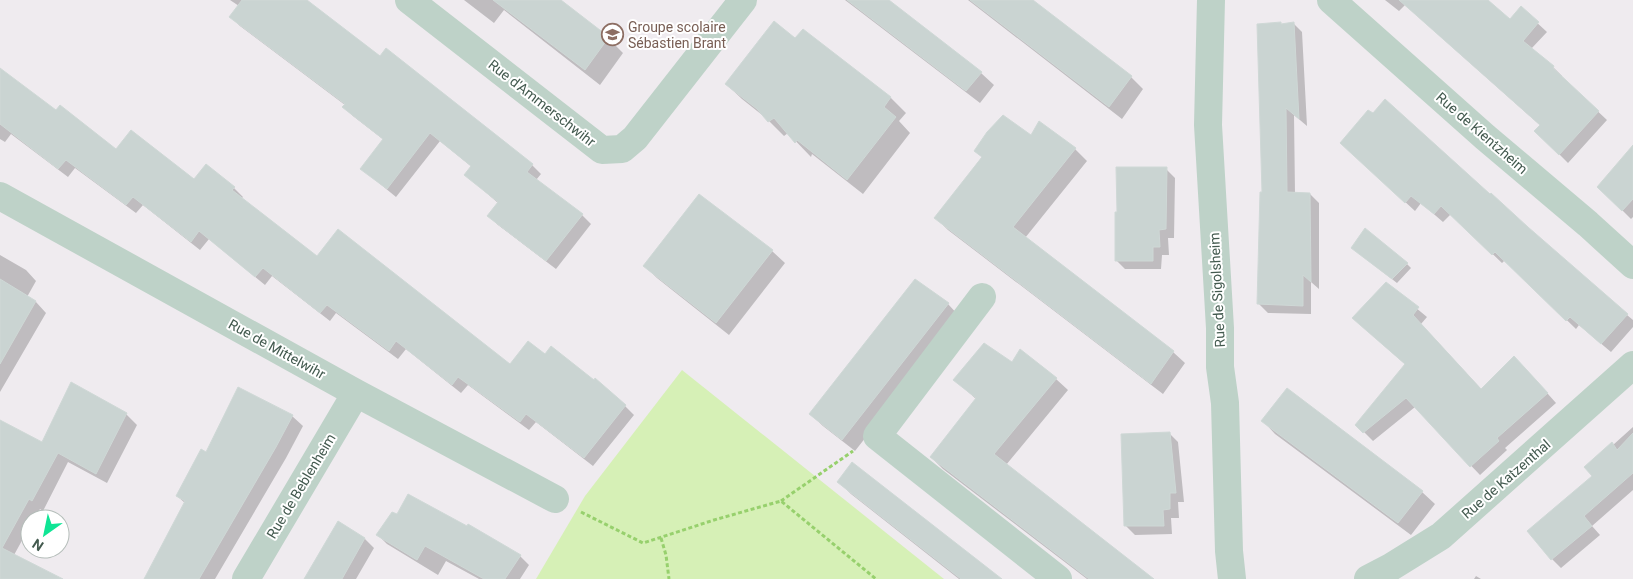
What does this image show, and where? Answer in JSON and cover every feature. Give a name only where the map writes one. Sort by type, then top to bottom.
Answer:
[{"type":"street","name":"Rue d'Ammerschwihr","points":[[409,0],[602,150],[622,150],[635,138],[743,0]]},
{"type":"street","name":"Rue de Sigolsheim","points":[[1211,0],[1208,124],[1220,328],[1220,367],[1225,403],[1229,551],[1232,579]]},
{"type":"street","name":"Rue de Kientzheim","points":[[1331,0],[1633,265]]},
{"type":"street","name":"Rue de Mittelwihr","points":[[0,196],[356,393],[555,499]]},
{"type":"street","points":[[982,297],[877,436],[1058,579]]},
{"type":"street","name":"Rue de Katzenthal","points":[[1368,579],[1441,536],[1633,365]]},
{"type":"street","name":"Rue de Beblenheim","points":[[246,579],[356,393]]},
{"type":"path","points":[[555,499],[643,543],[781,500],[877,436]]},
{"type":"path","points":[[781,500],[876,579]]},
{"type":"path","points":[[661,538],[666,555],[669,579]]},
{"type":"green space","points":[[682,370],[944,579],[536,579],[585,496]]},
{"type":"building","points":[[242,0],[307,0],[380,56],[386,48],[533,164],[527,172],[583,214],[546,261],[487,216],[498,202],[464,175],[471,166],[430,133],[387,189],[360,169],[383,139],[342,107],[345,104],[229,17]]},
{"type":"building","points":[[493,0],[561,0],[609,37],[585,70]]},
{"type":"building","points":[[847,0],[889,0],[982,72],[966,91]]},
{"type":"building","points":[[970,0],[1033,0],[1132,76],[1109,107]]},
{"type":"building","points":[[1399,0],[1488,0],[1510,19],[1521,6],[1539,22],[1523,41],[1554,66],[1553,68],[1599,111],[1559,155],[1534,131],[1540,125]]},
{"type":"building","points":[[774,21],[795,38],[803,29],[891,97],[884,107],[896,117],[847,180],[797,140],[795,143],[774,118],[768,122],[757,109],[725,84]]},
{"type":"building","points":[[1281,22],[1281,24],[1294,22],[1299,119],[1286,108],[1287,192],[1310,193],[1311,282],[1303,275],[1303,306],[1257,304],[1260,192],[1262,192],[1257,24]]},
{"type":"building","points":[[0,68],[56,110],[60,105],[116,149],[131,130],[194,179],[206,164],[235,187],[232,190],[317,256],[338,229],[510,364],[528,341],[545,354],[551,346],[594,380],[595,378],[626,405],[584,458],[526,414],[520,422],[458,377],[452,385],[396,341],[389,351],[327,305],[320,313],[263,268],[255,277],[199,231],[191,242],[133,197],[126,205],[66,160],[58,169],[0,124]]},
{"type":"building","points":[[1385,99],[1490,194],[1628,314],[1601,344],[1570,317],[1566,321],[1495,252],[1492,255],[1441,206],[1434,214],[1411,196],[1405,203],[1340,143],[1368,110],[1373,113]]},
{"type":"building","points":[[1003,115],[1031,135],[1039,121],[1076,148],[1013,227],[1174,351],[1151,384],[934,218],[982,157],[974,151],[987,132]]},
{"type":"building","points":[[1633,145],[1633,199],[1622,211],[1597,187]]},
{"type":"building","points":[[1116,167],[1167,167],[1166,229],[1159,230],[1160,247],[1153,247],[1153,261],[1115,261]]},
{"type":"building","points":[[699,194],[773,250],[716,323],[643,266]]},
{"type":"building","points":[[1365,228],[1408,263],[1392,279],[1351,248]]},
{"type":"building","points":[[0,279],[36,301],[0,364]]},
{"type":"building","points":[[915,279],[949,303],[842,440],[809,414]]},
{"type":"building","points":[[1386,282],[1419,307],[1413,315],[1481,389],[1514,356],[1548,393],[1497,438],[1499,441],[1470,467],[1406,398],[1363,433],[1355,425],[1405,364],[1352,318]]},
{"type":"building","points":[[984,343],[1012,362],[1020,349],[1057,378],[994,454],[1154,579],[1089,579],[930,457],[976,398],[953,380]]},
{"type":"building","points":[[71,382],[127,413],[96,474],[58,453],[32,501],[29,499],[23,509],[20,509],[20,515],[2,548],[20,557],[20,559],[24,559],[63,579],[0,579],[0,420],[42,442]]},
{"type":"building","points":[[238,387],[293,415],[199,579],[144,579],[185,501],[176,496],[201,449],[206,452]]},
{"type":"building","points":[[1287,388],[1423,491],[1398,523],[1261,421]]},
{"type":"building","points":[[1170,432],[1176,493],[1170,493],[1170,509],[1163,510],[1164,526],[1124,526],[1121,434]]},
{"type":"building","points":[[1633,433],[1633,473],[1584,516],[1592,526],[1551,560],[1527,531],[1592,476],[1584,467],[1612,442],[1617,450]]},
{"type":"building","points":[[852,462],[1002,579],[961,579],[837,482]]},
{"type":"building","points":[[408,494],[467,526],[468,524],[521,555],[505,579],[484,579],[425,546],[417,560],[376,535],[392,512],[397,514]]},
{"type":"building","points":[[338,521],[365,538],[342,579],[304,579]]},
{"type":"place","name":"Groupe scolaire Sébastien Brant","points":[[612,35]]}]
